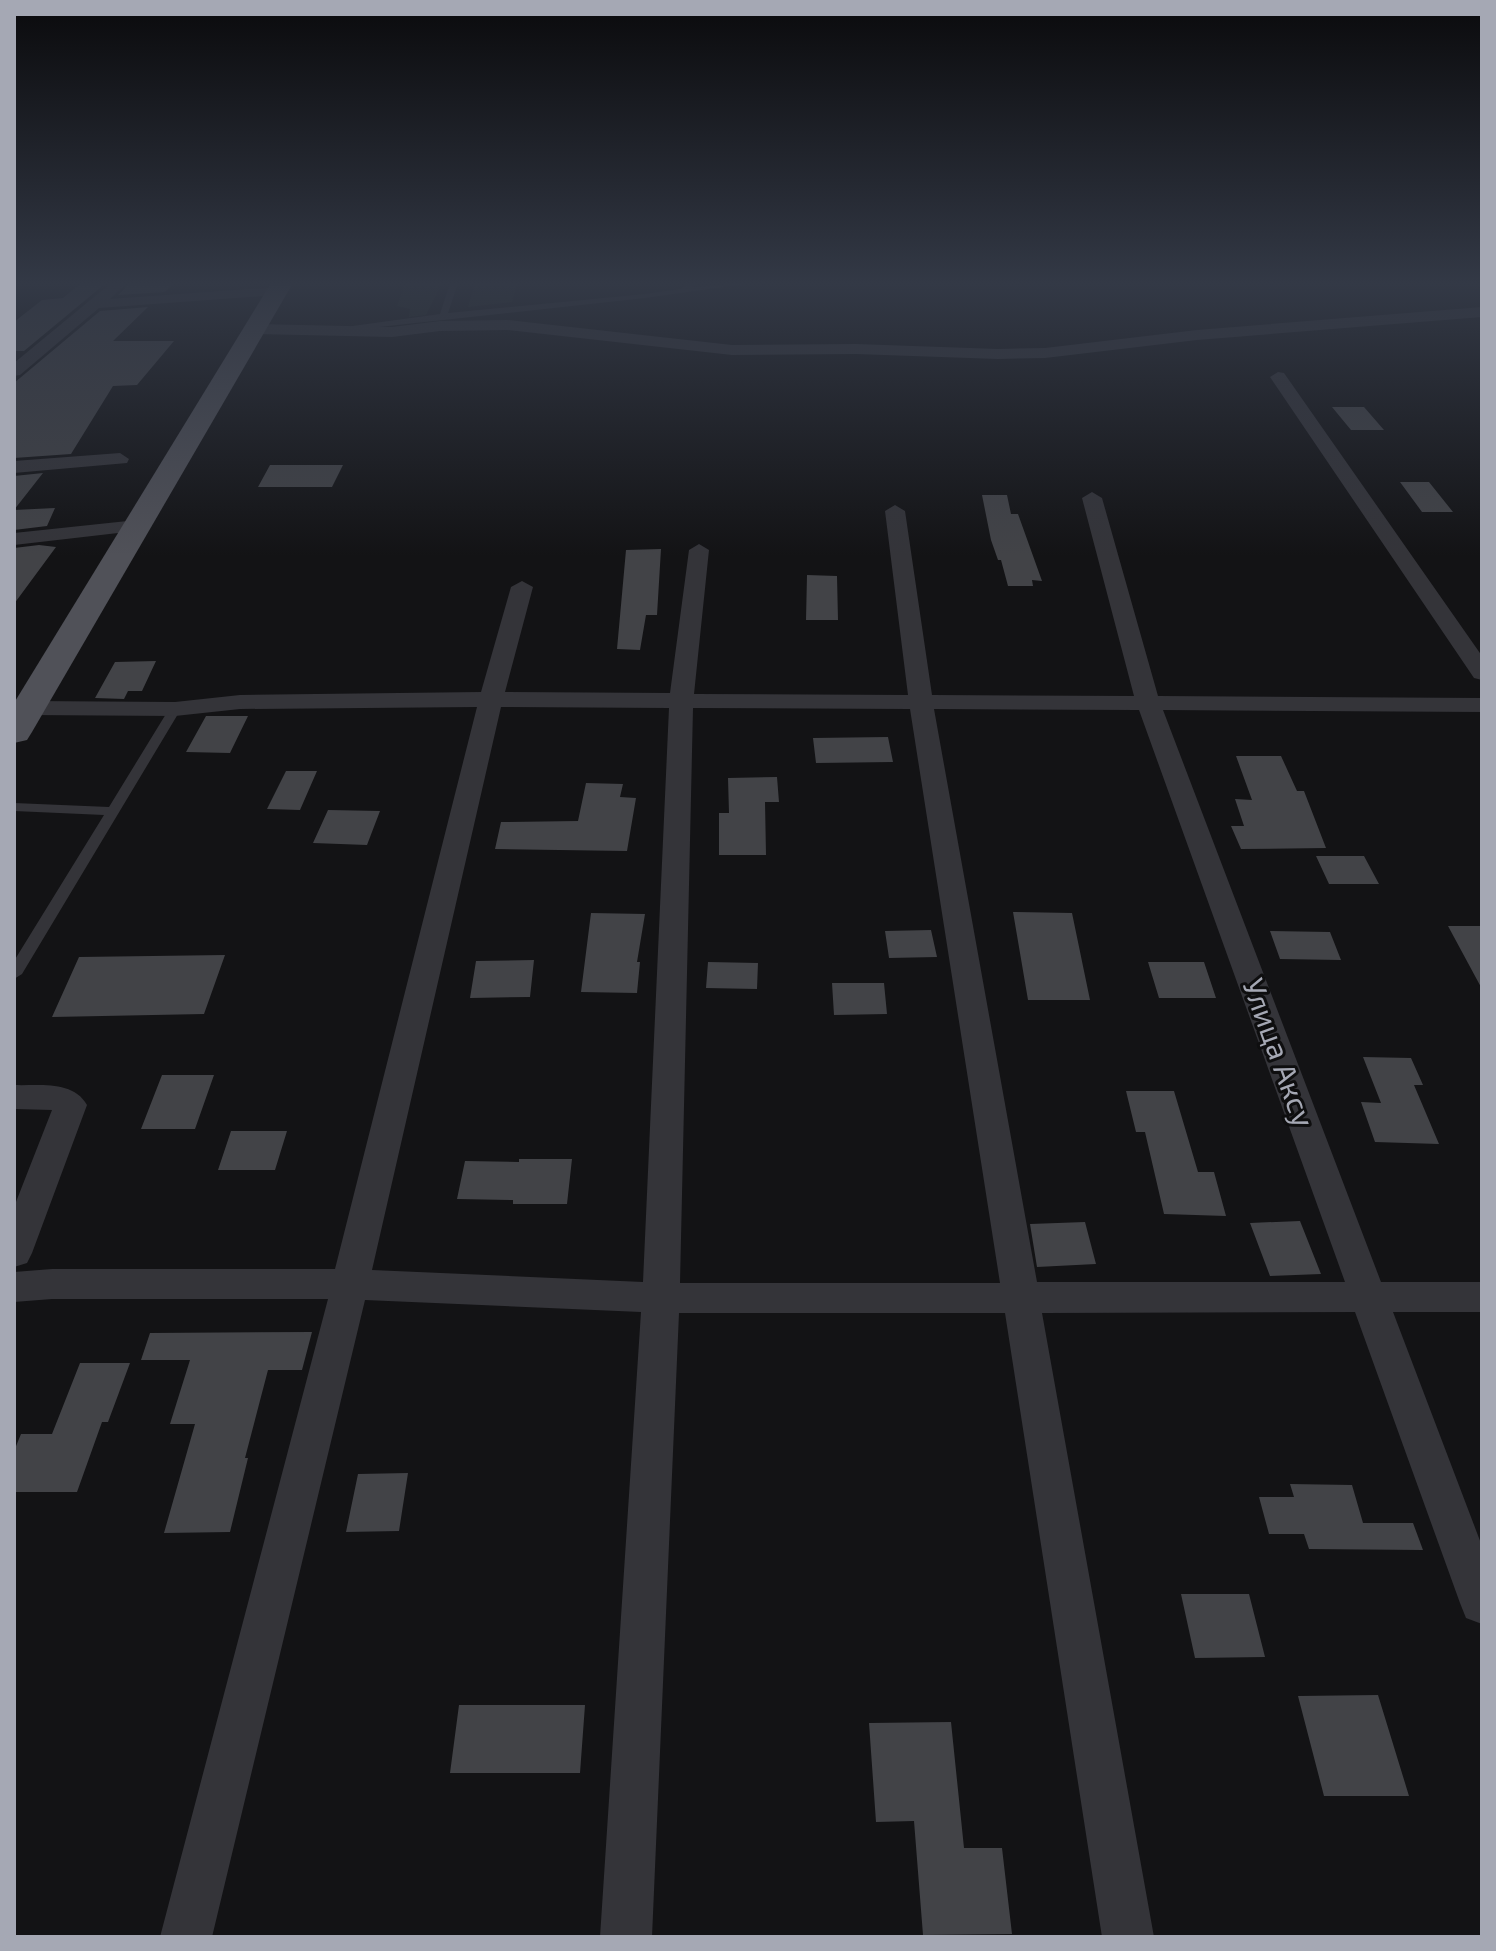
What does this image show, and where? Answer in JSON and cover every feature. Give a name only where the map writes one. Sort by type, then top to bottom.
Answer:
[{"type":"main road","points":[[21,720],[229,374]]},
{"type":"street","points":[[1278,377],[1482,673]]},
{"type":"street","points":[[14,467],[120,459]]},
{"type":"street","name":"Улица Аксу","points":[[1092,498],[1148,703],[1482,1603]]},
{"type":"street","points":[[895,511],[921,702],[1128,1937]]},
{"type":"street","points":[[14,539],[137,526]]},
{"type":"street","points":[[626,1937],[661,1298],[681,701],[699,550]]},
{"type":"street","points":[[186,1937],[350,1284],[491,700],[522,587]]},
{"type":"street","points":[[21,720],[240,702],[491,700],[1482,705]]},
{"type":"street","points":[[14,1097],[64,1099],[71,1105],[14,1253]]},
{"type":"street","points":[[14,1287],[52,1284],[350,1284],[661,1298],[1482,1297]]},
{"type":"lane","points":[[14,974],[175,709]]},
{"type":"lane","points":[[14,807],[113,811]]},
{"type":"building","points":[[25,374],[146,374],[137,385],[113,386],[71,454],[14,458],[14,383]]},
{"type":"building","points":[[1332,407],[1364,407],[1384,430],[1351,430]]},
{"type":"building","points":[[270,465],[343,465],[332,487],[258,487]]},
{"type":"building","points":[[43,473],[14,510],[14,476]]},
{"type":"building","points":[[1400,482],[1429,482],[1453,512],[1422,512]]},
{"type":"building","points":[[982,495],[1007,495],[1011,514],[1018,514],[1042,581],[1032,580],[1033,586],[1008,586],[1001,560],[998,560],[991,540]]},
{"type":"building","points":[[55,508],[47,526],[14,530],[14,510]]},
{"type":"building","points":[[39,545],[56,547],[14,604],[14,548]]},
{"type":"building","points":[[661,549],[657,615],[646,615],[640,650],[617,649],[626,550]]},
{"type":"building","points":[[807,575],[837,576],[838,620],[806,620]]},
{"type":"building","points":[[156,661],[142,691],[128,691],[124,699],[95,698],[115,662]]},
{"type":"building","points":[[206,716],[248,716],[230,753],[186,752]]},
{"type":"building","points":[[888,737],[893,762],[816,763],[813,738]]},
{"type":"building","points":[[1236,756],[1281,756],[1297,791],[1304,791],[1326,848],[1241,849],[1231,826],[1244,826],[1235,799],[1252,800]]},
{"type":"building","points":[[286,771],[317,771],[300,810],[267,809]]},
{"type":"building","points":[[777,777],[779,802],[765,802],[766,855],[719,855],[719,813],[729,813],[728,778]]},
{"type":"building","points":[[586,783],[623,784],[620,797],[636,798],[627,851],[495,849],[501,822],[578,821]]},
{"type":"building","points":[[328,810],[380,811],[367,845],[313,843]]},
{"type":"building","points":[[1316,856],[1364,856],[1379,884],[1329,884]]},
{"type":"building","points":[[1013,912],[1072,913],[1090,1000],[1028,1000]]},
{"type":"building","points":[[591,913],[645,914],[637,962],[640,962],[637,993],[581,992]]},
{"type":"building","points":[[1448,926],[1482,926],[1482,989]]},
{"type":"building","points":[[931,930],[937,957],[889,958],[885,931]]},
{"type":"building","points":[[1270,931],[1330,932],[1341,960],[1280,959]]},
{"type":"building","points":[[225,955],[204,1014],[52,1017],[79,957]]},
{"type":"building","points":[[534,960],[530,997],[470,998],[476,961]]},
{"type":"building","points":[[708,962],[758,963],[757,989],[706,988]]},
{"type":"building","points":[[1148,962],[1204,962],[1216,998],[1159,998]]},
{"type":"building","points":[[832,983],[884,983],[887,1014],[834,1015]]},
{"type":"building","points":[[1363,1057],[1411,1058],[1423,1085],[1414,1085],[1439,1144],[1375,1142],[1361,1102],[1381,1103]]},
{"type":"building","points":[[162,1075],[214,1075],[195,1129],[141,1129]]},
{"type":"building","points":[[1126,1091],[1174,1091],[1198,1172],[1214,1172],[1226,1216],[1164,1214],[1145,1132],[1136,1132]]},
{"type":"building","points":[[231,1131],[287,1131],[275,1170],[218,1170]]},
{"type":"building","points":[[519,1159],[572,1159],[567,1204],[513,1204],[513,1200],[457,1199],[465,1161],[519,1162]]},
{"type":"building","points":[[1300,1221],[1321,1274],[1270,1276],[1250,1223]]},
{"type":"building","points":[[1085,1222],[1096,1264],[1037,1267],[1030,1224]]},
{"type":"building","points":[[312,1332],[302,1370],[268,1370],[230,1532],[164,1533],[195,1424],[170,1424],[190,1360],[141,1360],[150,1333]]},
{"type":"building","points":[[80,1363],[130,1363],[108,1422],[102,1422],[77,1492],[14,1492],[14,1451],[21,1434],[52,1434]]},
{"type":"building","points":[[408,1473],[399,1531],[346,1532],[358,1474]]},
{"type":"building","points":[[1290,1484],[1352,1485],[1363,1523],[1413,1523],[1423,1550],[1309,1549],[1304,1534],[1269,1534],[1259,1497],[1294,1497]]},
{"type":"building","points":[[1181,1594],[1249,1594],[1265,1657],[1195,1658]]},
{"type":"building","points":[[1378,1695],[1409,1796],[1324,1796],[1298,1696]]},
{"type":"building","points":[[459,1705],[585,1705],[580,1773],[450,1773]]},
{"type":"building","points":[[951,1722],[964,1848],[1002,1848],[1012,1934],[923,1935],[914,1821],[876,1822],[869,1723]]}]
